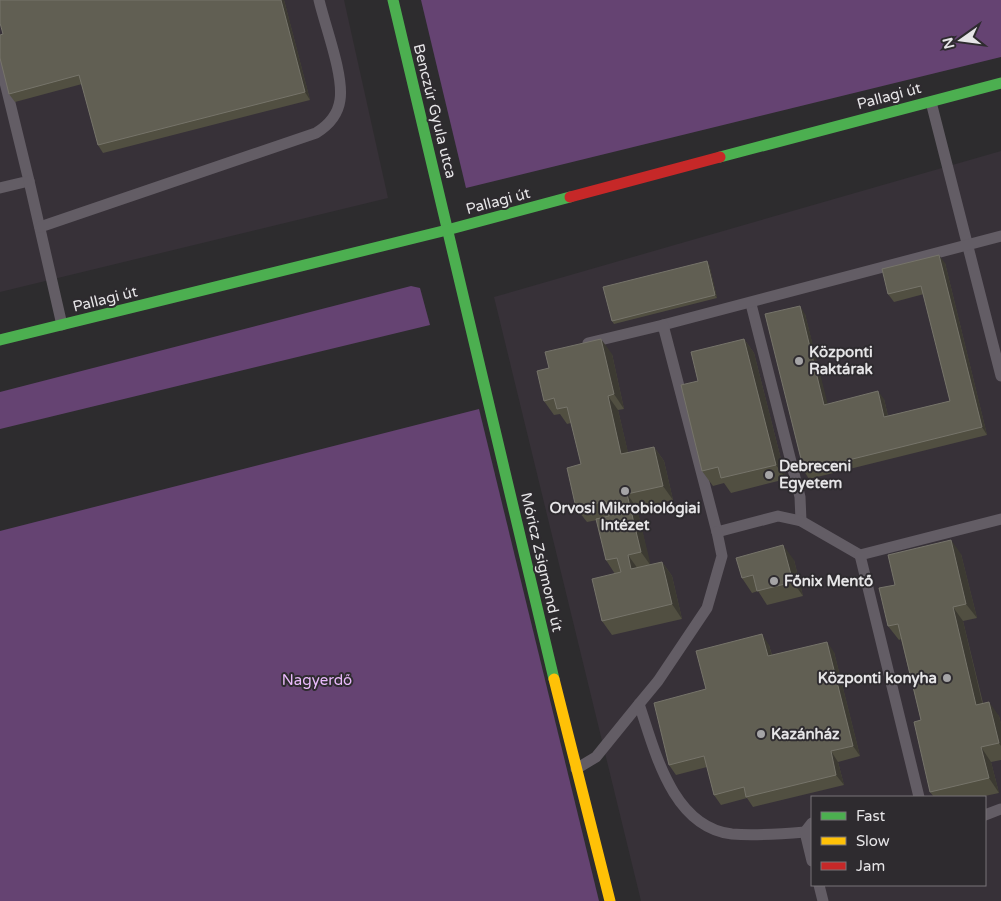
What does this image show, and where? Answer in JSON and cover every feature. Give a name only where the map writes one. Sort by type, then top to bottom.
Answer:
[{"type":"street","name":"Benczúr Gyula utca","points":[[393,0],[447,230]]},
{"type":"street","name":"Pallagi út","points":[[0,340],[447,230],[930,101],[1001,84]]},
{"type":"street","name":"Móricz Zsigmond út","points":[[447,230],[576,769],[610,901]]},
{"type":"lane","points":[[40,227],[316,133],[328,126],[336,114],[340,100],[339,80],[319,0]]},
{"type":"lane","points":[[0,62],[62,325]]},
{"type":"lane","points":[[930,101],[1001,376]]},
{"type":"lane","points":[[0,188],[29,181]]},
{"type":"lane","points":[[577,345],[751,304],[1001,236]]},
{"type":"lane","points":[[751,304],[800,497],[801,521]]},
{"type":"lane","points":[[576,769],[596,757],[658,680],[707,608],[722,556],[663,326]]},
{"type":"lane","points":[[716,532],[778,516],[801,521],[860,555],[1001,519]]},
{"type":"lane","points":[[860,555],[919,796]]},
{"type":"lane","points":[[639,704],[654,748],[677,799],[698,822],[730,834],[804,832],[811,824]]},
{"type":"lane","points":[[986,815],[1001,809]]},
{"type":"lane","points":[[804,832],[811,856]]},
{"type":"lane","points":[[819,886],[823,901]]},
{"type":"shaded area","points":[[0,0],[344,0],[388,198],[0,292]]},
{"type":"shaded area","name":"Debreceni Egyetem","points":[[1001,151],[1001,901],[641,901],[494,297]]},
{"type":"green space","points":[[421,0],[1001,0],[1001,57],[466,188]]},
{"type":"green space","points":[[411,286],[420,288],[430,325],[0,429],[0,392]]},
{"type":"green space","name":"Nagyerdő","points":[[479,409],[599,901],[0,901],[0,531]]},
{"type":"building","points":[[0,0],[281,0],[305,92],[98,145],[79,75],[9,94],[0,58],[0,35],[3,34],[0,23]]},
{"type":"building","name":"Központi Raktárak","points":[[939,255],[982,427],[804,471],[765,314],[800,306],[824,405],[878,391],[884,417],[950,401],[921,286],[888,294],[882,269]]},
{"type":"building","points":[[707,261],[715,295],[612,321],[603,287]]},
{"type":"building","name":"Orvosi Mikrobiológiai Intézet","points":[[601,339],[614,394],[608,396],[621,454],[654,447],[663,486],[627,494],[641,552],[628,555],[631,569],[662,562],[672,604],[602,621],[592,579],[621,572],[617,558],[606,560],[596,519],[609,516],[606,501],[576,508],[567,468],[581,464],[567,407],[557,409],[554,398],[544,401],[537,371],[549,368],[545,352]]},
{"type":"building","points":[[744,339],[776,465],[721,478],[718,467],[702,471],[681,385],[698,381],[691,352]]},
{"type":"building","name":"Központi konyha","points":[[951,540],[966,604],[953,607],[976,705],[989,702],[999,743],[981,747],[989,778],[930,792],[914,722],[921,720],[898,624],[888,626],[879,588],[895,585],[888,555]]},
{"type":"building","points":[[783,545],[793,582],[757,591],[753,575],[742,578],[736,558]]},
{"type":"building","name":"Kazánház","points":[[762,634],[768,656],[827,642],[853,746],[831,751],[836,775],[746,797],[744,787],[714,795],[704,756],[669,765],[654,703],[706,689],[696,651]]},
{"type":"traffic: fast","points":[[393,0],[554,679]]},
{"type":"traffic: fast","points":[[720,157],[1001,83]]},
{"type":"traffic: fast","points":[[0,340],[447,230],[570,197]]},
{"type":"traffic: slow","points":[[554,679],[610,901]]},
{"type":"traffic: jam","points":[[570,197],[720,157]]},
{"type":"place","name":"Központi Raktárak","points":[[799,361]]},
{"type":"place","name":"Debreceni Egyetem","points":[[769,475]]},
{"type":"place","name":"Orvosi Mikrobiológiai Intézet","points":[[625,491]]},
{"type":"place","name":"Főnix Mentő","points":[[774,581]]},
{"type":"place","name":"Központi konyha","points":[[947,678]]},
{"type":"place","name":"Kazánház","points":[[761,734]]}]
